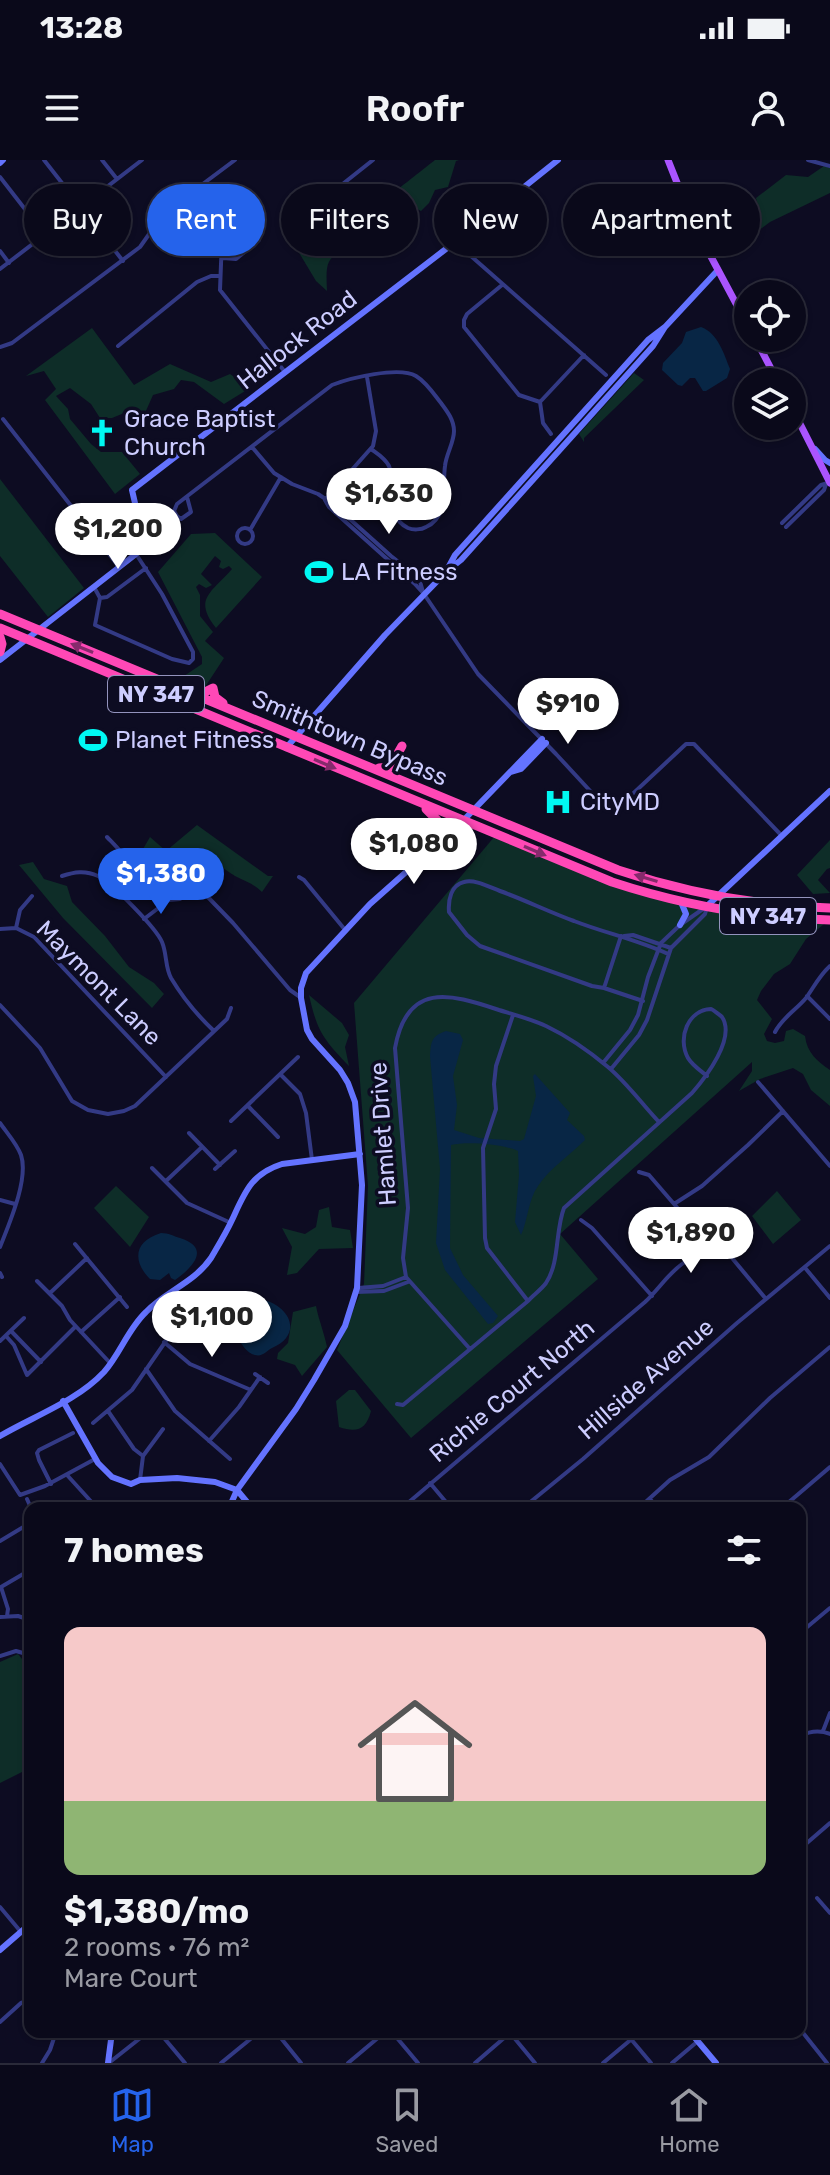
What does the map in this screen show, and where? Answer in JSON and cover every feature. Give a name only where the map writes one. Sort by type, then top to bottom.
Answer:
[{"type":"highway","name":"NY 347","points":[[0,614],[39,630]]},
{"type":"highway","name":"Smithtown Bypass","points":[[0,628],[597,877],[707,907],[758,915],[830,920]]},
{"type":"highway","name":"Smithtown Bypass","points":[[39,630],[179,688],[203,693],[213,688],[217,699],[235,712],[618,870],[718,897],[830,908]]},
{"type":"highway","points":[[0,637],[0,652]]},
{"type":"highway","points":[[370,768],[389,768],[402,746],[395,771],[404,782]]},
{"type":"highway","points":[[413,801],[436,818],[439,826],[438,845]]},
{"type":"main road","points":[[668,160],[687,209],[734,300]]},
{"type":"main road","points":[[806,434],[829,482]]},
{"type":"street","points":[[44,160],[63,184]]},
{"type":"street","points":[[102,160],[117,179]]},
{"type":"street","points":[[111,184],[142,160]]},
{"type":"street","points":[[202,184],[235,160]]},
{"type":"street","points":[[343,184],[373,160]]},
{"type":"street","name":"Hallock Road","points":[[528,184],[558,160]]},
{"type":"street","points":[[808,160],[830,166]]},
{"type":"street","points":[[0,177],[24,208]]},
{"type":"street","points":[[0,347],[12,343],[123,261],[147,238]]},
{"type":"street","points":[[0,251],[9,263]]},
{"type":"street","points":[[0,269],[24,251]]},
{"type":"street","points":[[119,256],[123,261]]},
{"type":"street","points":[[240,256],[236,259],[223,258],[220,290],[285,372]]},
{"type":"street","name":"Hallock Road","points":[[136,554],[143,538],[132,490],[437,256]]},
{"type":"street","points":[[470,256],[606,375]]},
{"type":"street","points":[[286,748],[385,635],[461,560],[718,270]]},
{"type":"street","points":[[118,346],[197,282],[220,276]]},
{"type":"street","points":[[502,285],[467,314],[464,327],[519,395],[540,402]]},
{"type":"street","points":[[551,434],[541,418],[540,402],[584,355]]},
{"type":"street","points":[[187,497],[191,512],[181,519],[174,511],[177,504],[332,385],[344,380],[409,373],[420,378],[454,424],[455,433],[446,458],[441,513],[433,523],[418,530],[408,528],[401,522],[393,508],[389,467],[384,458],[371,449]]},
{"type":"street","points":[[325,500],[371,449],[376,431],[366,377]]},
{"type":"street","points":[[3,419],[119,567]]},
{"type":"street","points":[[810,442],[830,463]]},
{"type":"street","points":[[252,447],[274,473],[318,494],[424,594],[478,674],[605,807],[612,810],[624,802],[686,744],[694,744],[782,836]]},
{"type":"street","points":[[250,530],[281,477]]},
{"type":"street","points":[[784,525],[821,485],[829,482]]},
{"type":"street","points":[[250,530],[253,537],[251,542],[240,543],[238,532],[250,530]]},
{"type":"street","points":[[0,660],[136,554],[193,652],[193,659],[189,663],[172,659],[95,625],[100,598],[94,587]]},
{"type":"street","points":[[100,598],[107,597],[146,568]]},
{"type":"street","points":[[232,1502],[314,1380],[345,1326],[356,1290],[361,1219],[355,1102],[340,1070],[307,1030],[301,998],[306,973],[370,904],[438,845],[516,765],[544,741]]},
{"type":"street","points":[[603,1063],[628,1033],[638,1015],[659,946],[680,925],[707,907],[830,791]]},
{"type":"street","points":[[107,837],[124,855],[130,870],[126,884],[119,893]]},
{"type":"street","points":[[62,876],[77,871],[93,874],[119,893],[161,939],[172,980],[188,1005],[214,1031]]},
{"type":"street","points":[[299,877],[346,931]]},
{"type":"street","points":[[643,1001],[480,946],[449,912],[450,895],[459,884],[468,881],[516,896],[574,921],[670,951]]},
{"type":"street","points":[[201,890],[290,990],[301,998]]},
{"type":"street","points":[[16,928],[20,910],[32,896]]},
{"type":"street","points":[[144,919],[169,900],[180,899]]},
{"type":"street","points":[[680,925],[686,914],[681,902]]},
{"type":"street","points":[[611,1069],[647,1020],[670,951],[705,914],[707,907]]},
{"type":"street","name":"Maymont Lane","points":[[0,929],[16,928],[34,937],[166,1077]]},
{"type":"street","points":[[604,988],[621,936]]},
{"type":"street","points":[[775,1032],[779,1023],[807,996],[819,976],[830,966]]},
{"type":"street","name":"Hamlet Drive","points":[[407,1279],[403,1258],[408,1208],[395,1048],[398,1030],[405,1017],[424,1001],[442,996],[463,998],[544,1025],[611,1069],[659,1122]]},
{"type":"street","points":[[807,996],[830,1019]]},
{"type":"street","points":[[0,1005],[40,1048],[69,1097],[88,1110],[108,1114],[135,1106],[227,1019],[231,1008]]},
{"type":"street","points":[[397,1404],[403,1405],[547,1282],[554,1263],[559,1221],[564,1208],[707,1076],[724,1038],[725,1028],[721,1016],[711,1009],[701,1009],[693,1015],[685,1031],[684,1046],[689,1060],[707,1076]]},
{"type":"street","points":[[513,1015],[496,1066],[496,1109],[483,1148],[485,1238],[487,1248],[528,1301]]},
{"type":"street","points":[[628,1033],[636,1038]]},
{"type":"street","points":[[231,1121],[298,1057]]},
{"type":"street","points":[[281,1075],[300,1094],[306,1113],[312,1160]]},
{"type":"street","points":[[758,1082],[830,1166]]},
{"type":"street","points":[[248,1106],[278,1137]]},
{"type":"street","points":[[674,1204],[702,1186],[783,1111]]},
{"type":"street","points":[[0,1123],[21,1156],[22,1176],[0,1247]]},
{"type":"street","points":[[189,1133],[218,1167],[235,1151]]},
{"type":"street","points":[[166,1181],[202,1147]]},
{"type":"street","points":[[0,1436],[92,1384],[111,1364],[143,1314],[187,1282],[213,1255],[242,1197],[257,1177],[282,1164],[360,1154]]},
{"type":"street","points":[[152,1168],[187,1203],[231,1223]]},
{"type":"street","points":[[639,1172],[649,1175],[693,1226],[727,1252],[766,1299]]},
{"type":"street","points":[[0,1200],[15,1204]]},
{"type":"street","points":[[581,1220],[592,1228],[652,1296],[675,1270],[715,1243]]},
{"type":"street","points":[[75,1244],[127,1307]]},
{"type":"street","name":"Hillside Avenue","points":[[530,1502],[830,1246]]},
{"type":"street","points":[[50,1293],[87,1258]]},
{"type":"street","points":[[805,1268],[830,1298]]},
{"type":"street","points":[[356,1290],[384,1291],[407,1279],[470,1349]]},
{"type":"street","points":[[37,1281],[111,1364]]},
{"type":"street","name":"Richie Court North","points":[[409,1502],[652,1296]]},
{"type":"street","points":[[81,1332],[120,1297]]},
{"type":"street","points":[[93,1423],[132,1390],[179,1322],[162,1299]]},
{"type":"street","points":[[0,1341],[24,1318]]},
{"type":"street","points":[[6,1336],[14,1345],[27,1375],[75,1327]]},
{"type":"street","points":[[11,1331],[41,1362]]},
{"type":"street","points":[[164,1342],[185,1361],[251,1390]]},
{"type":"street","points":[[646,1502],[670,1480],[709,1457],[830,1347]]},
{"type":"street","points":[[146,1369],[175,1411],[230,1459]]},
{"type":"street","points":[[209,1441],[251,1390],[257,1376],[268,1383]]},
{"type":"street","points":[[63,1401],[95,1459],[106,1473],[119,1481],[131,1484],[140,1480],[191,1478],[237,1490],[247,1502]]},
{"type":"street","points":[[108,1411],[134,1449],[143,1456]]},
{"type":"street","points":[[140,1480],[143,1456],[163,1429]]},
{"type":"street","points":[[51,1484],[37,1453],[73,1433]]},
{"type":"street","points":[[0,1464],[20,1495],[51,1484],[95,1459]]},
{"type":"street","points":[[789,1502],[830,1467]]},
{"type":"street","points":[[67,1475],[92,1502]]},
{"type":"street","points":[[430,1483],[446,1502]]},
{"type":"street","points":[[650,1499],[653,1502]]},
{"type":"street","points":[[0,1541],[24,1527]]},
{"type":"street","points":[[7,1616],[1,1587],[24,1574]]},
{"type":"street","points":[[806,1628],[830,1608]]},
{"type":"street","points":[[0,1617],[24,1618]]},
{"type":"street","points":[[0,1656],[16,1651],[24,1653]]},
{"type":"street","points":[[823,1731],[830,1713]]},
{"type":"street","points":[[806,1734],[823,1731],[830,1734]]},
{"type":"street","points":[[806,1844],[830,1823]]},
{"type":"street","points":[[817,1898],[830,1913]]},
{"type":"street","points":[[0,1907],[24,1935]]},
{"type":"street","points":[[0,1950],[24,1929]]},
{"type":"street","points":[[0,2022],[24,2002]]},
{"type":"street","points":[[806,2037],[827,2063]]},
{"type":"street","points":[[42,2063],[54,2038]]},
{"type":"street","points":[[108,2063],[111,2038]]},
{"type":"street","points":[[108,2063],[140,2038]]},
{"type":"street","points":[[164,2038],[185,2063]]},
{"type":"street","points":[[221,2063],[252,2038]]},
{"type":"street","points":[[281,2038],[301,2063]]},
{"type":"street","points":[[348,2063],[378,2038]]},
{"type":"street","points":[[397,2038],[418,2063]]},
{"type":"street","points":[[475,2063],[503,2038]]},
{"type":"street","points":[[515,2038],[535,2063]]},
{"type":"street","points":[[603,2063],[633,2038]]},
{"type":"street","points":[[695,2038],[716,2063]]},
{"type":"street","points":[[631,2040],[651,2063]]},
{"type":"street","points":[[672,2063],[698,2041]]},
{"type":"green space","points":[[435,160],[459,160],[449,184],[434,184],[429,203],[421,211],[418,209],[418,184],[404,184]]},
{"type":"green space","points":[[824,166],[830,168],[830,193],[760,229],[760,195],[786,175],[808,177]]},
{"type":"green space","points":[[301,256],[334,256],[327,267],[327,291],[316,281]]},
{"type":"green space","points":[[92,328],[134,385],[170,364],[211,382],[230,374],[250,388],[224,404],[194,382],[181,380],[174,389],[153,395],[145,413],[129,411],[112,418],[100,418],[91,404],[70,388],[56,396],[91,444],[101,452],[122,452],[140,474],[115,494],[45,400],[56,389],[44,371],[26,376]]},
{"type":"green space","points":[[634,373],[644,380],[584,438],[584,442],[579,434]]},
{"type":"green space","points":[[0,479],[84,588],[48,617],[0,556]]},
{"type":"green space","points":[[215,533],[262,577],[216,628],[205,603],[232,569],[229,566],[219,567],[221,561],[215,556],[201,574],[212,585],[206,588],[199,584],[196,587],[200,595],[200,616],[213,632],[205,641],[224,658],[205,687],[181,678],[202,664],[202,657],[158,572],[191,534]]},
{"type":"green space","points":[[197,825],[268,876],[273,876],[262,892],[196,851],[168,858],[136,879],[136,861],[150,837],[166,851]]},
{"type":"green space","points":[[495,836],[651,895],[776,921],[824,924],[806,939],[790,964],[774,974],[757,1000],[772,1019],[764,1034],[767,1041],[784,1041],[786,1031],[793,1029],[805,1036],[813,1056],[830,1070],[830,1106],[811,1090],[803,1074],[793,1068],[760,1079],[739,1091],[752,1071],[752,1062],[560,1234],[598,1279],[411,1438],[337,1350],[364,1284],[368,1186],[354,1003]]},
{"type":"green space","points":[[830,840],[830,868],[818,880],[830,893],[813,894],[797,875]]},
{"type":"green space","points":[[33,862],[44,879],[67,886],[72,902],[129,967],[154,983],[164,994],[152,1008],[63,918],[19,865]]},
{"type":"green space","points":[[309,995],[342,1023],[349,1035],[345,1047],[349,1066],[322,1034]]},
{"type":"green space","points":[[116,1186],[149,1217],[130,1247],[94,1208]]},
{"type":"green space","points":[[777,1191],[801,1220],[773,1244],[752,1216]]},
{"type":"green space","points":[[329,1207],[332,1227],[350,1230],[353,1248],[319,1249],[297,1273],[287,1275],[292,1247],[282,1228],[305,1234],[316,1227],[319,1210]]},
{"type":"green space","points":[[316,1306],[327,1347],[302,1376],[295,1365],[277,1359],[278,1353],[288,1343],[293,1312]]},
{"type":"green space","points":[[349,1390],[355,1390],[371,1411],[363,1426],[356,1430],[339,1427],[336,1401]]},
{"type":"green space","points":[[18,1654],[24,1662],[24,1771],[0,1783],[0,1662]]},
{"type":"water","points":[[701,327],[716,339],[730,369],[727,378],[706,391],[695,378],[690,378],[682,386],[662,370],[663,363],[682,343],[686,332]]},
{"type":"water","points":[[446,1031],[460,1034],[463,1040],[453,1076],[457,1105],[454,1130],[479,1138],[524,1139],[536,1096],[535,1074],[570,1113],[567,1120],[585,1140],[538,1186],[521,1235],[515,1222],[518,1151],[485,1144],[451,1145],[450,1248],[463,1275],[498,1316],[488,1324],[445,1270],[436,1243],[440,1169],[430,1056],[433,1040]]},
{"type":"water","points":[[161,1233],[190,1242],[197,1253],[192,1264],[175,1280],[169,1273],[160,1280],[150,1279],[138,1259],[145,1241]]},
{"type":"water","points":[[260,1299],[279,1307],[289,1320],[290,1328],[282,1342],[258,1355],[250,1353],[243,1346],[236,1334],[236,1325],[245,1303]]},
{"type":"place","name":"Grace Baptist Church","points":[[102,433]]},
{"type":"place","name":"LA Fitness","points":[[319,572]]},
{"type":"place","name":"Planet Fitness","points":[[93,740]]},
{"type":"place","name":"CityMD","points":[[558,802]]}]
